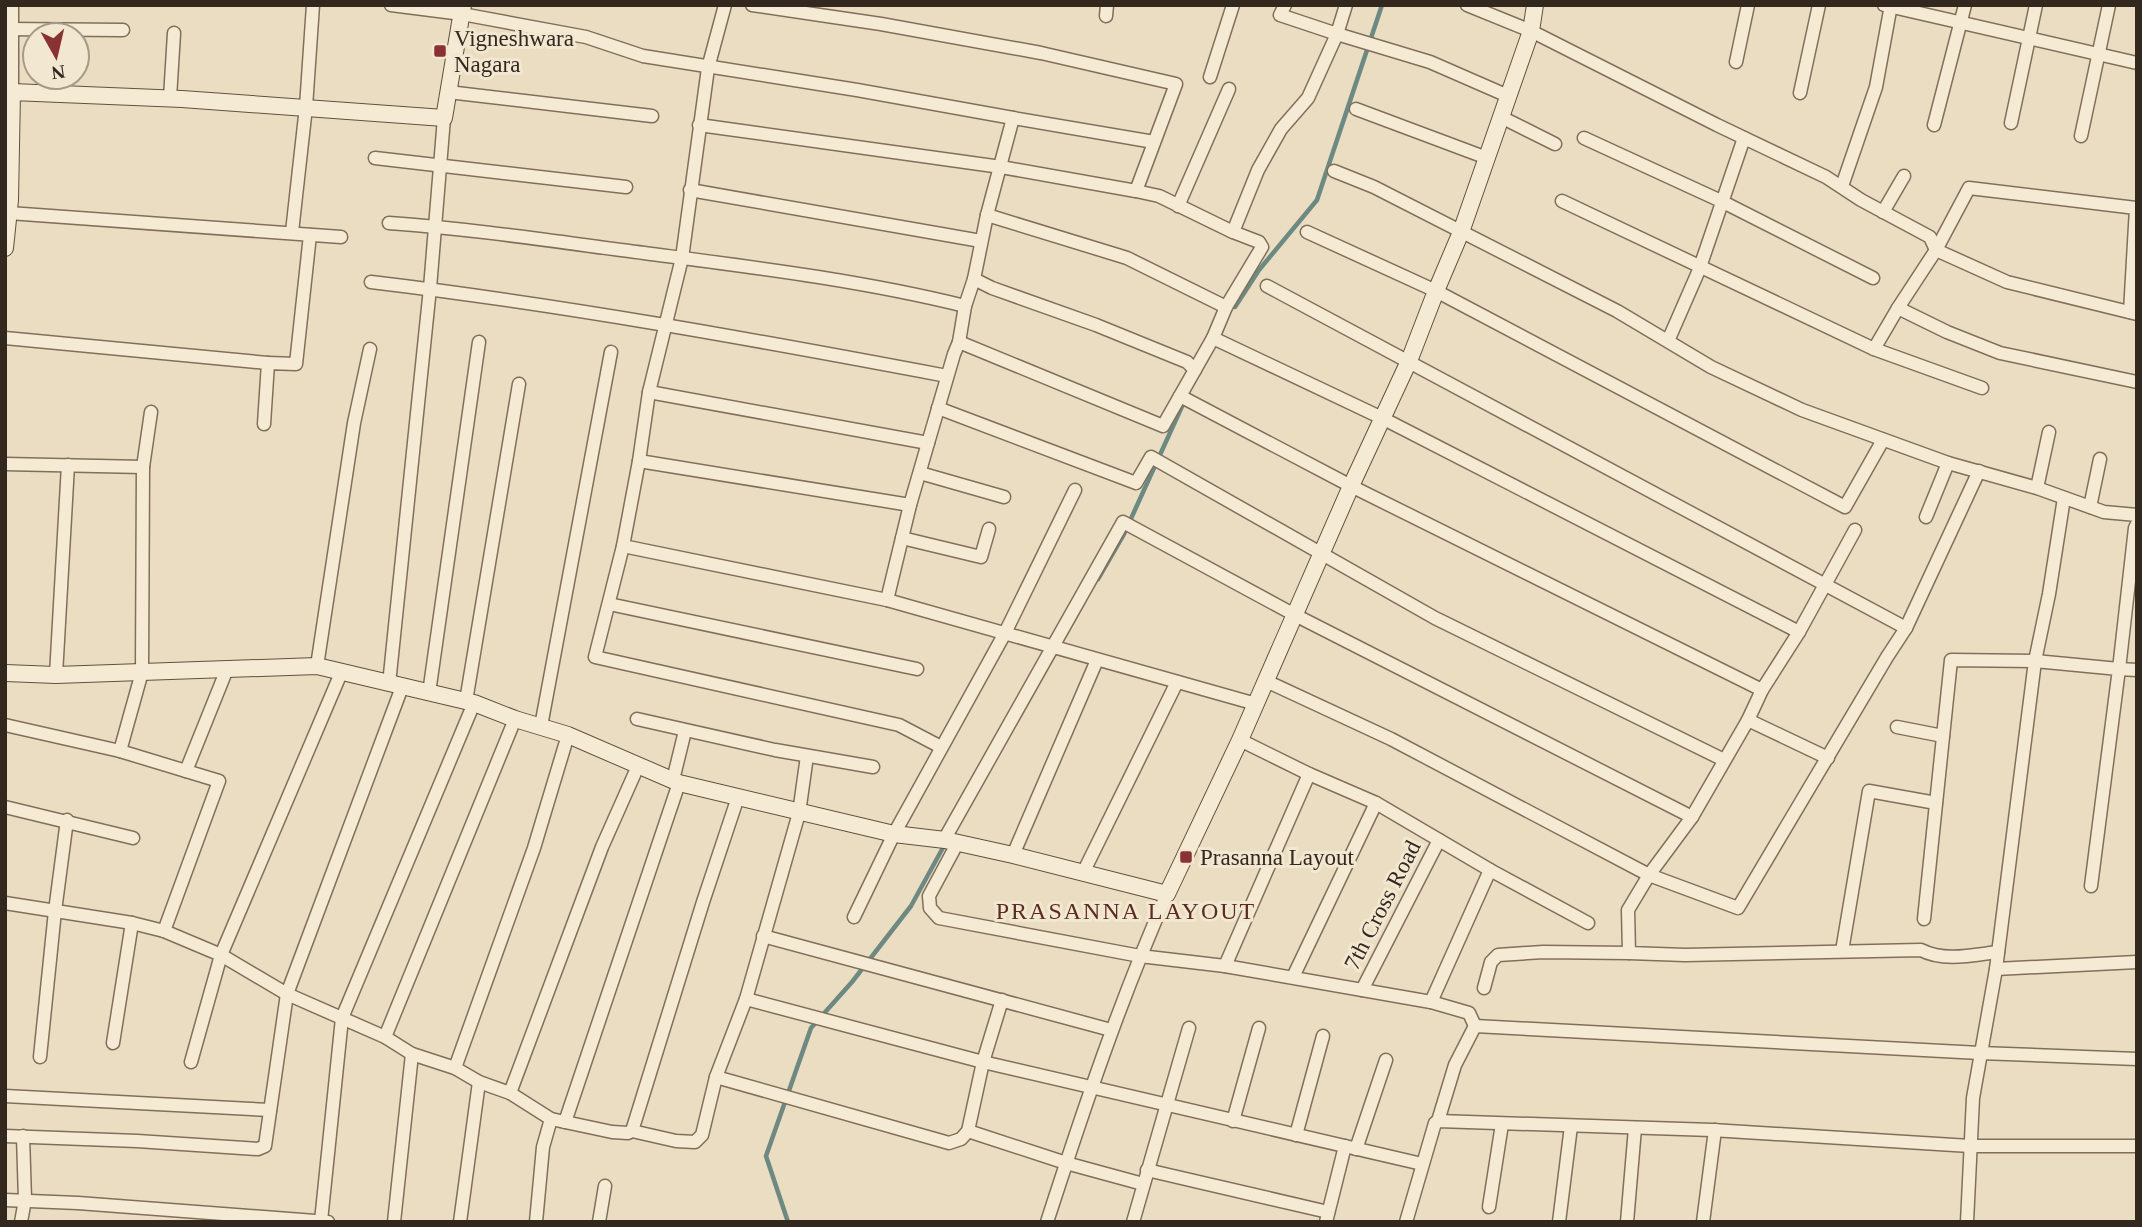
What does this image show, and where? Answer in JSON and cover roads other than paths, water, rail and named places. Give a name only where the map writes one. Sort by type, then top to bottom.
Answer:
[{"type":"street","points":[[5,247],[8,204],[8,29],[12,5]]},
{"type":"street","points":[[292,232],[306,107],[313,5]]},
{"type":"street","points":[[391,5],[463,10],[586,37],[643,56],[1154,142]]},
{"type":"street","points":[[725,5],[708,68],[681,258],[649,392],[623,546],[595,657],[898,724],[941,747]]},
{"type":"street","points":[[752,5],[881,24],[1041,53],[1176,84],[1136,191]]},
{"type":"street","points":[[1210,77],[1233,5]]},
{"type":"street","points":[[1284,5],[1280,15],[1430,62],[1508,96]]},
{"type":"street","points":[[1233,232],[1258,170],[1281,129],[1308,98],[1337,34],[1346,5]]},
{"type":"street","points":[[1466,5],[1531,31],[1826,177],[1930,237],[1936,250],[2007,282],[2134,313],[2136,208],[1969,188],[1936,250],[1874,349]]},
{"type":"street","points":[[1046,1222],[1111,1030],[1140,956],[1240,740],[1409,361],[1461,233],[1531,31],[1535,5]]},
{"type":"street","points":[[1736,62],[1748,5]]},
{"type":"street","points":[[1800,93],[1819,5]]},
{"type":"street","points":[[1934,125],[1965,5]]},
{"type":"street","points":[[2011,123],[2036,5]]},
{"type":"street","points":[[2081,136],[2109,5]]},
{"type":"street","points":[[1842,187],[1876,87],[1889,6],[2137,63]]},
{"type":"street","points":[[5,1136],[258,1149],[265,1146],[287,995],[396,686],[439,166],[448,92],[463,10]]},
{"type":"street","points":[[8,29],[123,30]]},
{"type":"street","points":[[170,98],[174,33]]},
{"type":"street","points":[[1178,206],[1229,89]]},
{"type":"street","points":[[8,92],[170,98],[444,118]]},
{"type":"street","points":[[448,92],[652,116]]},
{"type":"street","points":[[1356,109],[1487,158]]},
{"type":"street","points":[[1501,117],[1555,144]]},
{"type":"street","points":[[887,600],[937,408],[959,342],[965,306],[1013,118]]},
{"type":"street","points":[[699,125],[1002,167],[1136,191],[1159,196],[1259,242],[1262,247],[1226,307],[1213,338],[1163,426],[959,342]]},
{"type":"street","points":[[1584,138],[1721,201],[1873,278]]},
{"type":"street","points":[[1668,341],[1700,266],[1744,138]]},
{"type":"street","points":[[375,158],[626,187]]},
{"type":"street","points":[[1334,171],[1374,187],[1617,311],[1711,366],[1802,410],[1948,463],[2037,488],[2090,507],[2117,514],[2137,515]]},
{"type":"street","points":[[1883,212],[1904,176]]},
{"type":"street","points":[[690,190],[981,241]]},
{"type":"street","points":[[1562,201],[1874,349],[1982,388]]},
{"type":"street","points":[[8,204],[341,237]]},
{"type":"street","points":[[987,215],[1127,258],[1226,307]]},
{"type":"street","points":[[389,223],[434,226],[681,258],[904,291],[965,306]]},
{"type":"street","points":[[1307,232],[1436,291],[1845,507],[1883,440]]},
{"type":"street","points":[[5,338],[296,364],[310,235]]},
{"type":"street","points":[[974,279],[1187,362],[1195,370]]},
{"type":"street","points":[[371,282],[430,288],[666,326],[947,376]]},
{"type":"street","points":[[1267,286],[1906,628]]},
{"type":"street","points":[[1898,308],[1947,332],[2000,353],[2137,382]]},
{"type":"street","points":[[1213,338],[1382,418],[1799,632]]},
{"type":"street","points":[[429,693],[479,342]]},
{"type":"street","points":[[317,666],[354,423],[370,349]]},
{"type":"street","points":[[541,726],[611,352]]},
{"type":"street","points":[[264,424],[268,363]]},
{"type":"street","points":[[5,1200],[325,1221],[342,1018],[470,702],[519,384]]},
{"type":"street","points":[[649,392],[928,443]]},
{"type":"street","points":[[1180,396],[1351,486],[1762,690]]},
{"type":"street","points":[[937,408],[1136,483],[1157,461],[1435,618],[1724,760]]},
{"type":"street","points":[[120,751],[142,672],[143,467],[151,412]]},
{"type":"street","points":[[2037,488],[2049,432]]},
{"type":"street","points":[[2090,507],[2100,459]]},
{"type":"street","points":[[639,461],[910,505]]},
{"type":"street","points":[[1926,517],[1948,463]]},
{"type":"street","points":[[5,464],[143,467]]},
{"type":"street","points":[[56,675],[68,465]]},
{"type":"street","points":[[1266,681],[1391,739],[1649,875],[1738,908],[1906,628],[1979,471]]},
{"type":"street","points":[[920,473],[1004,497]]},
{"type":"street","points":[[854,917],[894,834],[1005,633],[1075,490]]},
{"type":"street","points":[[1967,1222],[1973,1098],[1996,969],[2035,662],[2064,498]]},
{"type":"street","points":[[1475,1026],[1469,1013],[1431,1002],[1225,966],[1140,956],[939,918],[930,908],[929,896],[950,841],[1128,524],[1295,615],[1692,817]]},
{"type":"street","points":[[2091,886],[2137,524]]},
{"type":"street","points":[[902,538],[981,557],[989,529]]},
{"type":"street","points":[[1629,953],[1628,910],[1649,875],[1692,817],[1855,530]]},
{"type":"street","points":[[623,546],[887,600],[1256,704]]},
{"type":"street","points":[[609,604],[917,668]]},
{"type":"street","points":[[1013,855],[1097,660]]},
{"type":"street","points":[[1924,919],[1951,660],[2035,662],[2137,670]]},
{"type":"street","points":[[5,673],[56,675],[317,666],[470,702],[568,735],[676,782],[894,834],[950,841],[1013,855],[1167,894]]},
{"type":"street","points":[[186,771],[227,669]]},
{"type":"street","points":[[191,1062],[221,955],[341,673]]},
{"type":"street","points":[[1083,873],[1177,682]]},
{"type":"street","points":[[385,1037],[515,719]]},
{"type":"street","points":[[637,719],[807,756],[873,767]]},
{"type":"street","points":[[1748,720],[1828,758]]},
{"type":"street","points":[[5,725],[120,751],[219,781],[164,931]]},
{"type":"street","points":[[1897,727],[1943,736]]},
{"type":"street","points":[[565,1122],[676,782],[685,731]]},
{"type":"street","points":[[455,1069],[534,848],[568,735]]},
{"type":"street","points":[[1240,740],[1376,803],[1490,870],[1588,923]]},
{"type":"street","points":[[5,903],[131,923],[164,931],[221,955],[287,995],[385,1037],[412,1054],[510,1093],[551,1119],[612,1132],[632,1131],[676,1141],[695,1142],[702,1135],[716,1077],[746,999],[799,813],[807,756]]},
{"type":"street","points":[[510,1093],[601,847],[638,766]]},
{"type":"street","points":[[1225,966],[1309,774]]},
{"type":"street","points":[[1842,951],[1869,791],[1936,803]]},
{"type":"street","points":[[632,1131],[738,797]]},
{"type":"street","points":[[1293,977],[1376,803]]},
{"type":"street","points":[[5,807],[134,838]]},
{"type":"street","points":[[40,1057],[67,820]]},
{"type":"street","name":"7th Cross Road","points":[[1362,990],[1439,840]]},
{"type":"street","points":[[1431,1002],[1490,870]]},
{"type":"street","points":[[113,1043],[131,923]]},
{"type":"street","points":[[763,936],[1111,1030]]},
{"type":"street","points":[[1484,988],[1491,962],[1498,955],[1543,952],[1685,955],[1921,950],[1932,956],[1959,957],[1998,952]]},
{"type":"street","points":[[1996,969],[2137,962]]},
{"type":"street","points":[[746,999],[983,1062],[1422,1164]]},
{"type":"street","points":[[716,1077],[948,1143],[961,1139],[968,1131],[983,1062],[1002,1000]]},
{"type":"street","points":[[1475,1026],[2137,1059]]},
{"type":"street","points":[[1406,1222],[1455,1065],[1475,1026]]},
{"type":"street","points":[[1133,1222],[1189,1028]]},
{"type":"street","points":[[1233,1121],[1259,1028]]},
{"type":"street","points":[[1296,1135],[1323,1036]]},
{"type":"street","points":[[394,1222],[412,1054]]},
{"type":"street","points":[[1147,1170],[1327,1217],[1350,1148],[1386,1060]]},
{"type":"street","points":[[460,1222],[479,1082]]},
{"type":"street","points":[[5,1096],[270,1110]]},
{"type":"street","points":[[536,1222],[543,1147],[551,1119]]},
{"type":"street","points":[[1438,1121],[1715,1130],[1970,1146],[2137,1146]]},
{"type":"street","points":[[1489,1208],[1502,1124]]},
{"type":"street","points":[[1559,1222],[1571,1126]]},
{"type":"street","points":[[1627,1222],[1635,1128]]},
{"type":"street","points":[[1703,1222],[1715,1130]]},
{"type":"street","points":[[968,1131],[1066,1163],[1143,1184]]},
{"type":"street","points":[[21,1222],[24,1200],[23,1136]]},
{"type":"street","points":[[599,1222],[605,1186]]},
{"type":"waterway","points":[[1235,307],[1259,270],[1317,200],[1382,5]]},
{"type":"waterway","points":[[1098,579],[1124,534],[1184,402]]},
{"type":"waterway","points":[[788,1222],[766,1156],[811,1028],[852,982],[911,906],[945,844]]},
{"type":"place","name":"Vigneshwara Nagara","points":[[440,51]]},
{"type":"place","name":"Prasanna Layout","points":[[1186,857]]},
{"type":"district","name":"PRASANNA LAYOUT","points":[[1126,911]]}]
